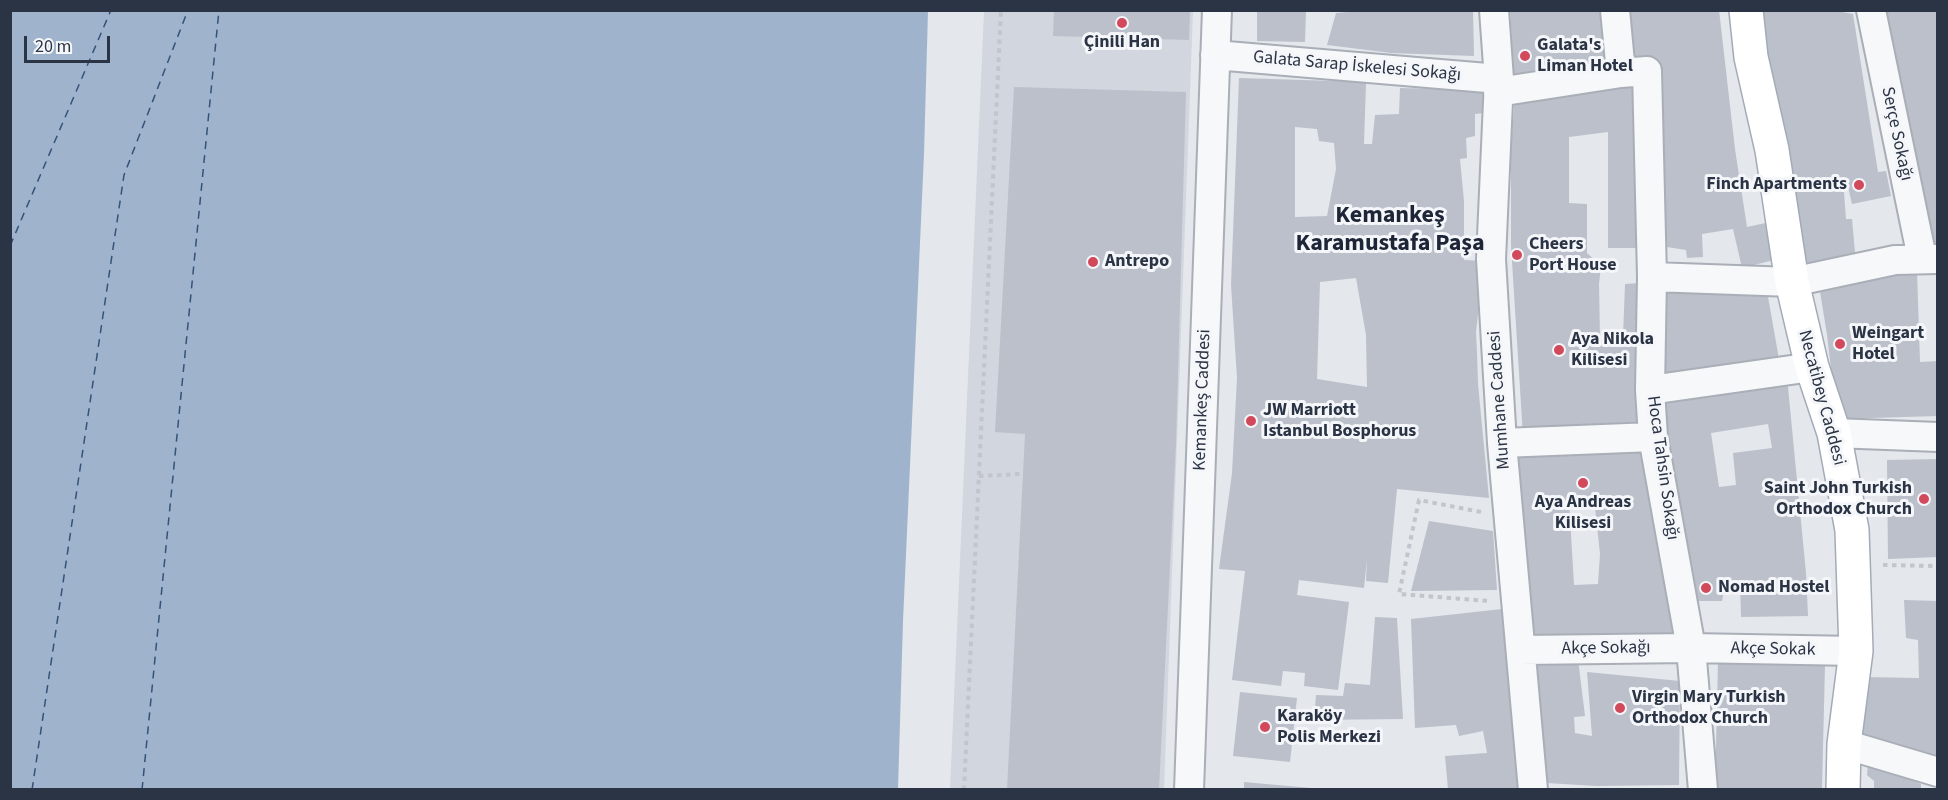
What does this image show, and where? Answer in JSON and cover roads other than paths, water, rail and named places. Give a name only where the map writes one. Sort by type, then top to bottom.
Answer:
[{"type":"main road","name":"Necatibey Caddesi","points":[[1746,10],[1750,57],[1772,150],[1792,282],[1812,367],[1834,433],[1852,530],[1856,651],[1844,744],[1843,789]]},
{"type":"street","name":"Kemankeş Caddesi","points":[[1189,789],[1217,10]]},
{"type":"street","name":"Mumhane Caddesi","points":[[1494,10],[1499,86],[1491,259],[1502,443],[1533,789]]},
{"type":"street","name":"Hoca Tahsin Sokağı","points":[[1615,10],[1634,72],[1653,277],[1650,390],[1653,438],[1691,648],[1702,789]]},
{"type":"street","name":"Serçe Sokağı","points":[[1871,10],[1930,258]]},
{"type":"street","name":"Galata Sarap İskelesi Sokağı","points":[[1215,55],[1499,86],[1634,72]]},
{"type":"street","points":[[1653,277],[1792,282],[1896,260],[1930,258]]},
{"type":"street","points":[[1650,390],[1812,367]]},
{"type":"street","points":[[1834,433],[1938,437]]},
{"type":"street","points":[[1502,443],[1653,438]]},
{"type":"street","name":"Akçe Sokağı","points":[[1521,650],[1691,648]]},
{"type":"street","name":"Akçe Sokak","points":[[1691,648],[1856,651]]},
{"type":"street","points":[[1844,744],[1938,772]]},
{"type":"water","points":[[10,11],[928,11],[898,789],[11,789]]},
{"type":"place","name":"Çinili Han","points":[[1122,23]]},
{"type":"place","name":"Galata's Liman Hotel","points":[[1525,56]]},
{"type":"place","name":"Finch Apartments","points":[[1859,185]]},
{"type":"place","name":"Cheers Port House","points":[[1517,255]]},
{"type":"place","name":"Antrepo","points":[[1093,262]]},
{"type":"place","name":"Weingart Hotel","points":[[1840,344]]},
{"type":"place","name":"Aya Nikola Kilisesi","points":[[1559,350]]},
{"type":"place","name":"JW Marriott Istanbul Bosphorus","points":[[1251,421]]},
{"type":"place","name":"Aya Andreas Kilisesi","points":[[1583,483]]},
{"type":"place","name":"Saint John Turkish Orthodox Church","points":[[1924,499]]},
{"type":"place","name":"Nomad Hostel","points":[[1706,588]]},
{"type":"place","name":"Virgin Mary Turkish Orthodox Church","points":[[1620,708]]},
{"type":"place","name":"Karaköy Polis Merkezi","points":[[1265,727]]},
{"type":"district","name":"Kemankeş Karamustafa Paşa","points":[[1390,231]]}]
